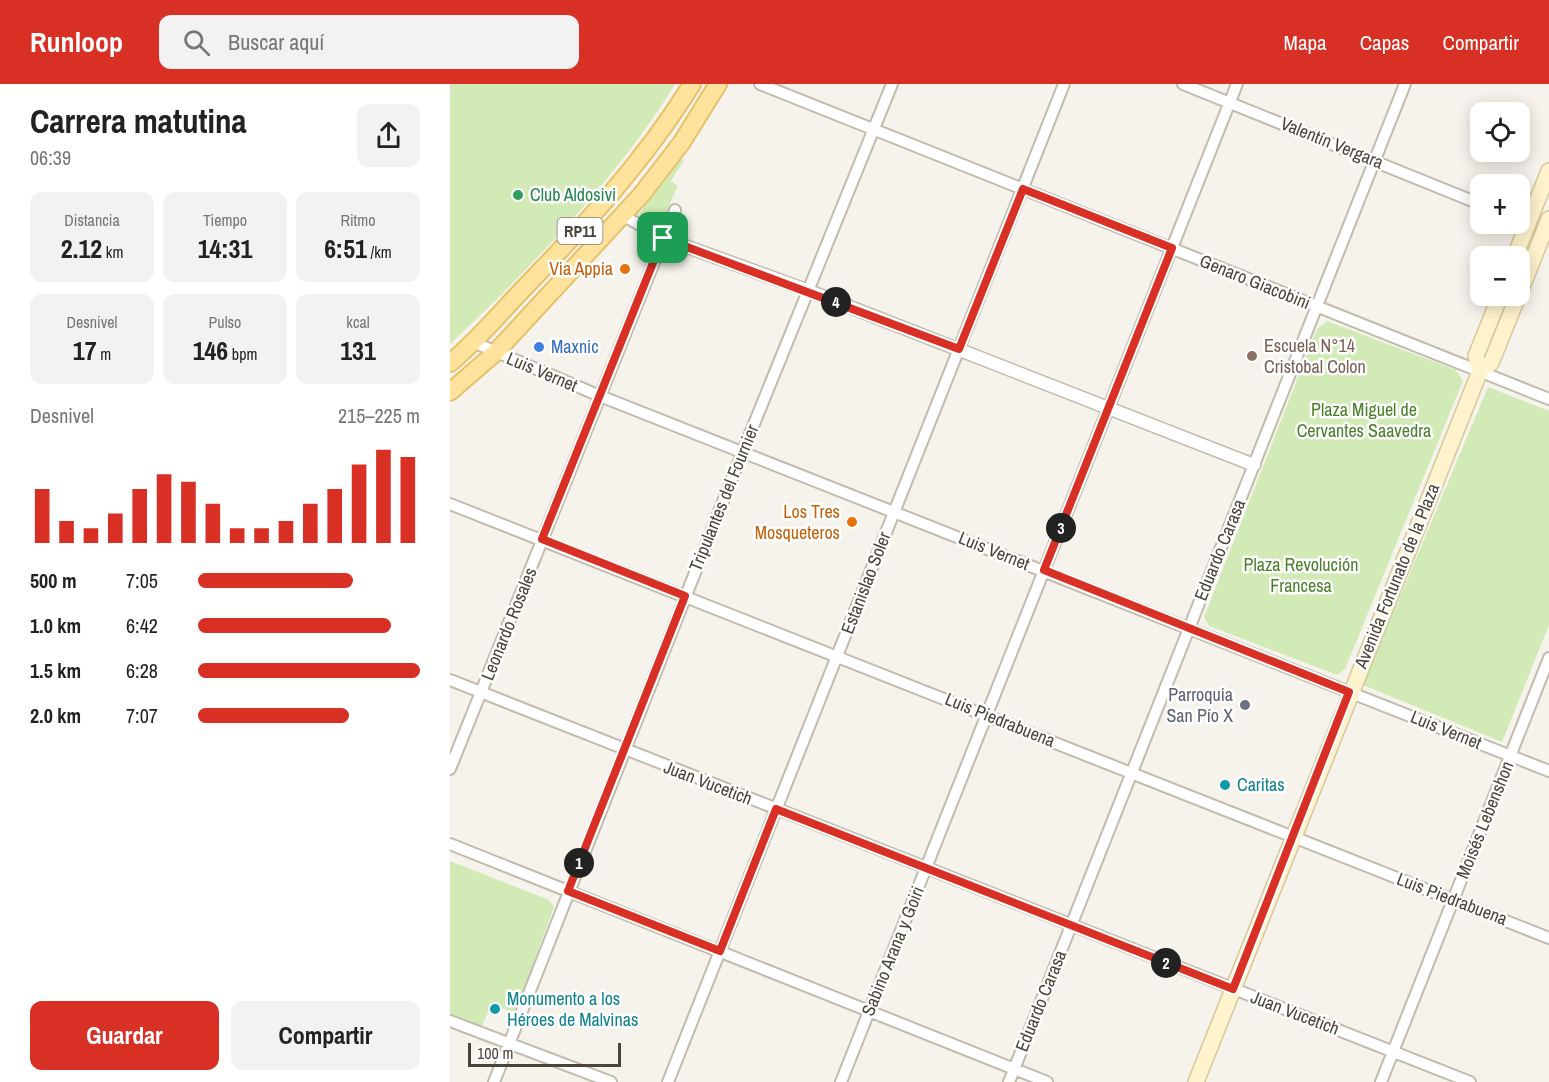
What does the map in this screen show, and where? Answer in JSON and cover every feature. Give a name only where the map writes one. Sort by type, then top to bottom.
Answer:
[{"type":"main road","name":"RP11","points":[[450,363],[473,342],[623,182],[657,138],[692,84]]},
{"type":"main road","name":"RP11","points":[[450,392],[495,353],[624,216],[661,171],[718,84]]},
{"type":"main road","points":[[1530,210],[1549,171]]},
{"type":"main road","name":"Avenida Fortunato de la Plaza","points":[[1530,269],[1548,228]]},
{"type":"main road","name":"Avenida Fortunato de la Plaza","points":[[1480,371],[1476,356],[1496,306]]},
{"type":"main road","name":"Avenida Fortunato de la Plaza","points":[[1196,1082],[1349,692],[1480,371],[1491,363],[1514,306]]},
{"type":"street","name":"Genaro Giacobini","points":[[760,84],[1549,399]]},
{"type":"street","name":"Tripulantes del Fournier","points":[[494,1082],[742,451],[892,84]]},
{"type":"street","name":"Estanislao Soler","points":[[668,1082],[1064,84]]},
{"type":"street","name":"Valentín Vergara","points":[[1183,84],[1470,200]]},
{"type":"street","name":"Sabino Arana y Goiri","points":[[841,1082],[1237,84]]},
{"type":"street","name":"Eduardo Carasa","points":[[1009,1082],[1405,84]]},
{"type":"street","name":"Leonardo Rosales","points":[[450,769],[675,210]]},
{"type":"street","points":[[624,216],[663,238],[809,291],[1254,465]]},
{"type":"street","points":[[1530,224],[1548,228]]},
{"type":"street","name":"Luis Vernet","points":[[473,342],[600,396],[1549,771]]},
{"type":"street","name":"Luis Piedrabuena","points":[[450,504],[1549,938]]},
{"type":"street","name":"Moisés Lebenshon","points":[[1381,1082],[1549,658]]},
{"type":"street","name":"Juan Vucetich","points":[[450,680],[1470,1082]]},
{"type":"street","points":[[450,844],[1047,1082]]},
{"type":"street","points":[[450,1021],[611,1082]]},
{"type":"green space","name":"Club Aldosivi","points":[[450,84],[675,84],[627,153],[571,221],[511,285],[450,344]]},
{"type":"green space","points":[[681,158],[684,160],[671,181],[678,186],[662,221],[651,226],[641,220],[639,214]]},
{"type":"green space","points":[[1327,321],[1456,370],[1463,381],[1345,669],[1337,675],[1209,626],[1204,617],[1317,329]]},
{"type":"green space","points":[[1488,387],[1549,411],[1549,625],[1502,742],[1363,685]]},
{"type":"green space","points":[[450,861],[549,900],[554,907],[515,1013],[491,1004],[481,1029],[450,1016]]},
{"type":"place","name":"Club Aldosivi","points":[[518,195]]},
{"type":"place","name":"Via Appia","points":[[625,269]]},
{"type":"place","name":"Maxnic","points":[[539,347]]},
{"type":"place","name":"Escuela N°14 Cristobal Colon","points":[[1252,356]]},
{"type":"place","name":"Los Tres Mosqueteros","points":[[852,522]]},
{"type":"place","name":"Parroquia San Pío X","points":[[1245,705]]},
{"type":"place","name":"Caritas","points":[[1225,785]]},
{"type":"place","name":"Monumento a los Héroes de Malvinas","points":[[495,1009]]},
{"type":"route","points":[[1023,189],[1172,248],[1044,570],[1349,692],[1233,989],[776,809],[720,951],[568,891],[685,596],[542,539],[663,238],[959,349],[1023,189]]},
{"type":"park label","name":"Plaza Miguel de Cervantes Saavedra","points":[[1364,420]]},
{"type":"park label","name":"Plaza Revolución Francesa","points":[[1301,575]]}]
